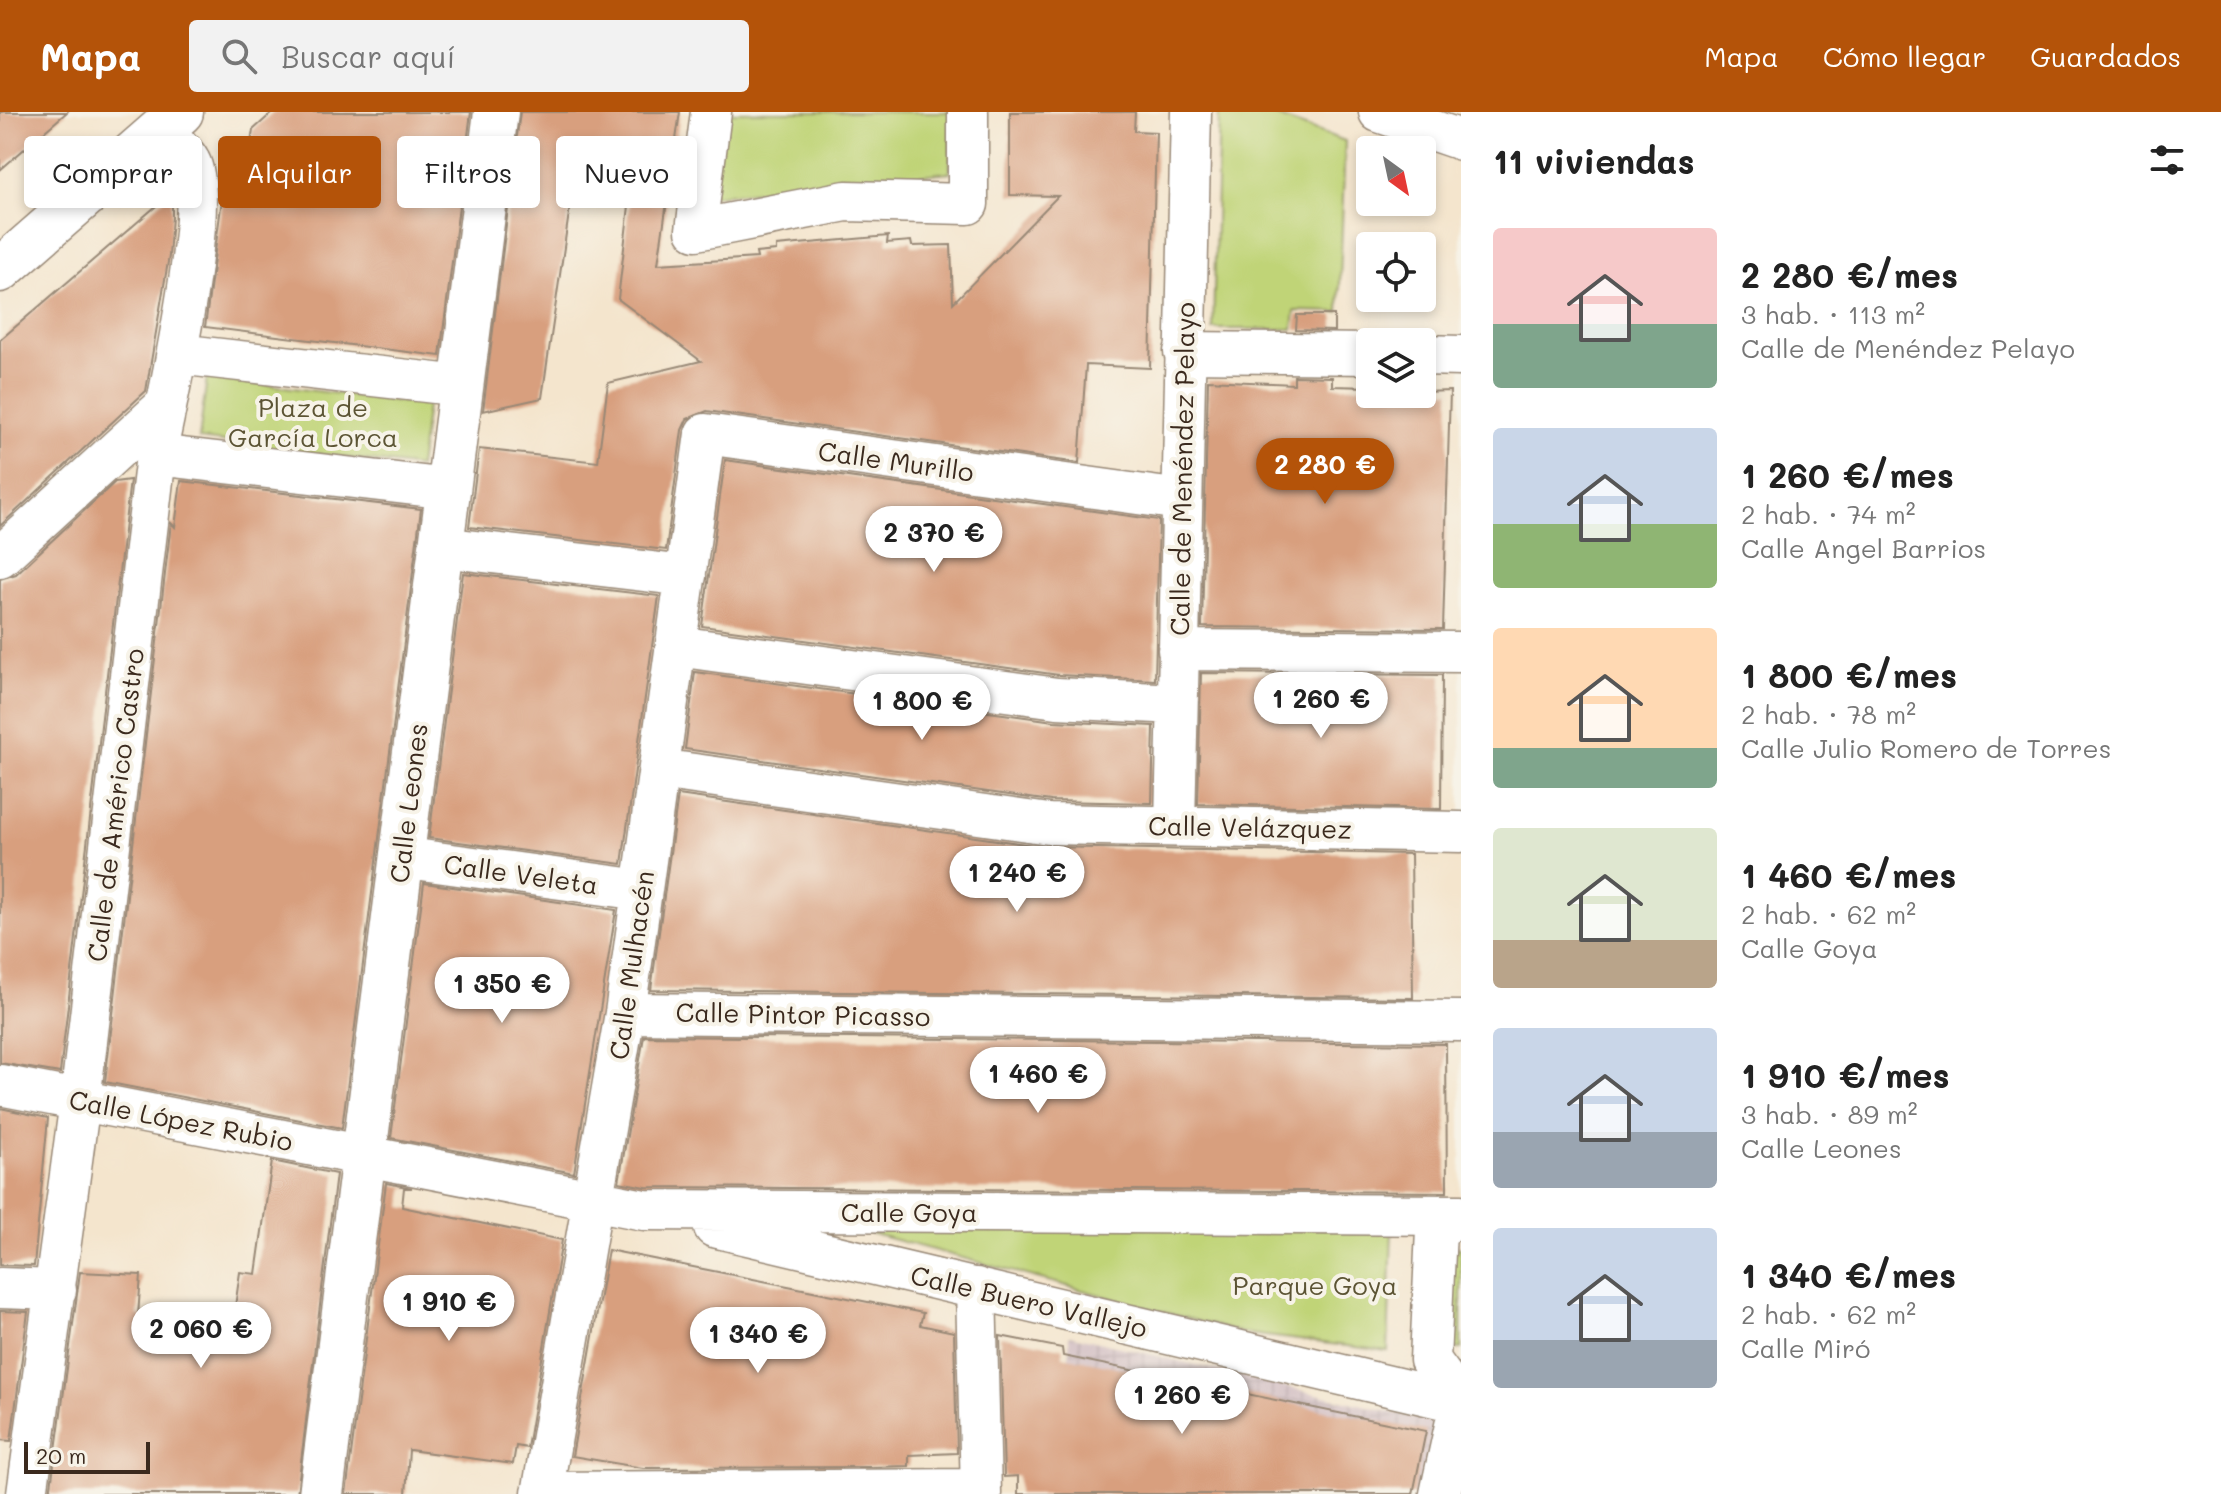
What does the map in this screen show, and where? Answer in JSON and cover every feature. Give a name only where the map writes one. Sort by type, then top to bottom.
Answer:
[{"type":"street","name":"Calle Leones","points":[[321,1494],[496,112]]},
{"type":"street","points":[[711,112],[696,230],[846,201],[968,204],[968,112]]},
{"type":"street","name":"Calle de Menéndez Pelayo","points":[[1175,825],[1191,112]]},
{"type":"street","points":[[1379,112],[1461,140]]},
{"type":"street","points":[[0,270],[171,121]]},
{"type":"street","name":"Calle de Américo Castro","points":[[27,1494],[80,1101],[156,455],[177,354],[198,198],[191,162],[171,121]]},
{"type":"street","points":[[1184,352],[1356,354]]},
{"type":"street","points":[[177,354],[462,386]]},
{"type":"street","points":[[1436,355],[1461,356]]},
{"type":"street","points":[[0,557],[166,405]]},
{"type":"street","name":"Calle Murillo","points":[[705,434],[1181,500]]},
{"type":"street","name":"Calle Mulhacén","points":[[542,1493],[625,1013],[705,434]]},
{"type":"street","points":[[156,455],[449,489]]},
{"type":"street","points":[[441,547],[686,576]]},
{"type":"street","points":[[676,646],[1057,698],[1177,704]]},
{"type":"street","points":[[1178,650],[1461,652]]},
{"type":"street","name":"Calle Velázquez","points":[[659,769],[1049,824],[1461,832]]},
{"type":"street","name":"Calle Veleta","points":[[400,857],[642,890]]},
{"type":"street","name":"Calle Pintor Picasso","points":[[625,1013],[1461,1021]]},
{"type":"street","name":"Calle López Rubio","points":[[0,1085],[362,1155]]},
{"type":"street","name":"Calle Goya","points":[[362,1155],[593,1203],[644,1210],[1461,1215]]},
{"type":"street","name":"Calle Buero Vallejo","points":[[644,1210],[1461,1403]]},
{"type":"street","points":[[1440,1494],[1461,1403],[1430,1360],[1436,1230],[1461,1215]]},
{"type":"street","points":[[0,1288],[56,1290]]},
{"type":"street","points":[[542,1493],[980,1492],[976,1288]]},
{"type":"shaded area","points":[[1069,1335],[1442,1424],[1426,1494],[1070,1494]]},
{"type":"green space","points":[[719,112],[951,112],[950,172],[710,196]]},
{"type":"green space","points":[[1219,112],[1263,112],[1345,141],[1339,312],[1295,311],[1293,329],[1213,329]]},
{"type":"green space","name":"Plaza de García Lorca","points":[[207,377],[427,405],[419,467],[199,439]]},
{"type":"green space","name":"Parque Goya","points":[[825,1221],[1392,1229],[1388,1351],[1242,1333]]},
{"type":"green space","points":[[1454,1247],[1461,1248],[1461,1349],[1447,1348]]},
{"type":"building","points":[[0,112],[67,112],[39,136],[24,136],[24,149],[0,170]]},
{"type":"building","points":[[273,112],[471,112],[468,136],[397,136],[397,208],[459,208],[440,356],[205,327],[221,208],[381,208],[381,136],[252,136],[253,130]]},
{"type":"building","points":[[520,112],[680,112],[677,136],[556,136],[556,208],[570,208],[542,398],[483,411],[508,208],[540,208],[540,136],[517,136]]},
{"type":"building","points":[[1010,112],[1135,112],[1134,131],[1156,132],[1150,368],[1086,365],[1079,463],[707,411],[687,419],[682,430],[666,550],[469,527],[479,449],[598,462],[608,383],[701,361],[618,299],[629,208],[666,208],[658,264],[757,258],[756,253],[776,251],[776,246],[888,236],[887,243],[911,241],[912,246],[951,245],[953,303],[1058,196],[1010,195]]},
{"type":"building","points":[[154,208],[172,208],[169,256],[146,391],[0,526],[0,340]]},
{"type":"building","points":[[1297,315],[1334,315],[1334,331],[1296,330]]},
{"type":"building","points":[[1294,376],[1332,377],[1332,386],[1356,387],[1356,408],[1436,408],[1436,392],[1450,391],[1443,629],[1202,627],[1208,380],[1294,384]]},
{"type":"building","points":[[725,460],[1159,520],[1155,680],[1059,675],[702,626]]},
{"type":"building","points":[[130,480],[60,1073],[0,1063],[0,579],[16,574],[115,482]]},
{"type":"building","points":[[181,481],[421,509],[342,1128],[105,1082],[171,523],[175,527]]},
{"type":"building","points":[[463,573],[659,596],[622,864],[429,838]]},
{"type":"building","points":[[695,672],[1054,721],[1154,726],[1152,803],[1051,801],[685,749]]},
{"type":"building","points":[[1201,673],[1442,675],[1441,809],[1198,804]]},
{"type":"building","points":[[678,795],[1046,847],[1411,854],[1413,998],[651,990]]},
{"type":"building","points":[[424,883],[616,910],[574,1173],[391,1138]]},
{"type":"building","points":[[644,1036],[1446,1044],[1447,1192],[646,1187],[619,1182]]},
{"type":"building","points":[[0,1108],[48,1118],[34,1266],[0,1265]]},
{"type":"building","points":[[272,1161],[336,1174],[297,1494],[50,1494],[80,1272],[141,1275],[138,1316],[233,1321],[240,1272],[256,1274]]},
{"type":"building","points":[[386,1183],[412,1188],[404,1188],[402,1207],[562,1240],[527,1448],[516,1446],[513,1464],[409,1450],[406,1494],[346,1494]]},
{"type":"building","points":[[608,1250],[923,1313],[920,1325],[954,1332],[957,1453],[909,1455],[909,1466],[870,1467],[643,1468],[572,1456]]},
{"type":"building","points":[[0,1311],[28,1312],[11,1441],[0,1440]]},
{"type":"building","points":[[1000,1336],[1062,1348],[1063,1356],[1426,1431],[1413,1494],[1018,1494],[1018,1476],[1004,1477]]}]
